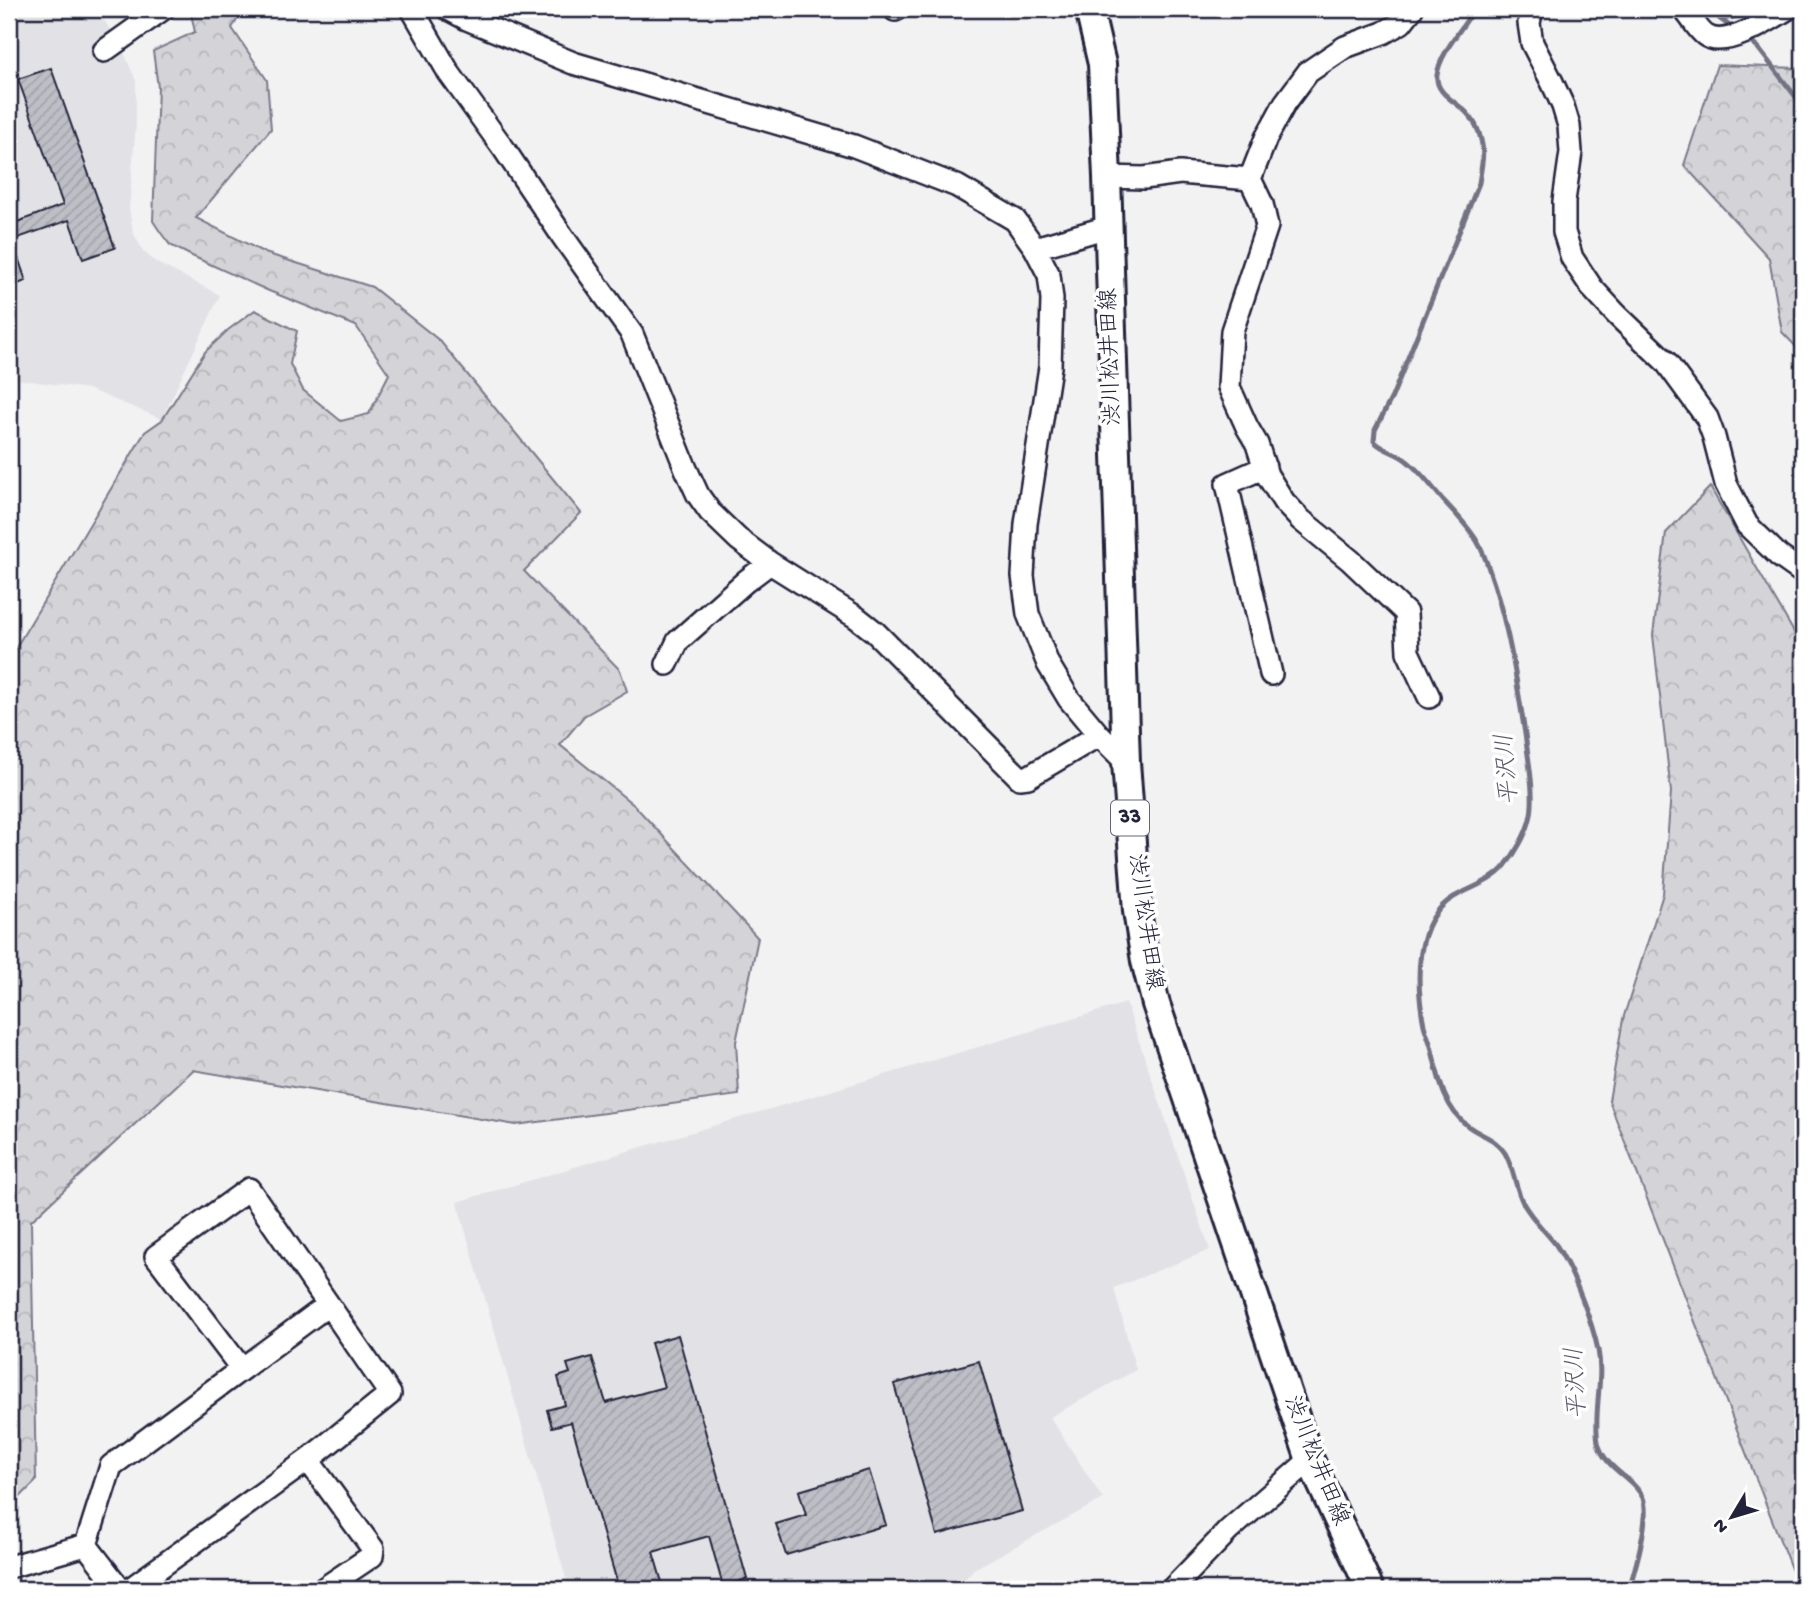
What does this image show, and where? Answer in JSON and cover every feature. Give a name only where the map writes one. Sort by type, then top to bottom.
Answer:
[{"type":"main road","name":"渋川松井田線","points":[[1089,9],[1102,64],[1126,762],[1138,911],[1145,961],[1156,1004],[1310,1460],[1370,1589]]},
{"type":"street","points":[[104,51],[163,9]]},
{"type":"street","points":[[412,9],[449,73],[632,334],[666,422],[698,495],[710,512],[738,539],[770,563],[876,632],[1020,778],[1028,778],[1099,735]]},
{"type":"street","points":[[448,9],[573,63],[853,146],[957,186],[1015,220],[1035,248],[1049,275],[1052,299],[1050,367],[1026,524],[1023,576],[1028,614],[1048,664],[1069,699],[1126,762]]},
{"type":"street","points":[[1412,9],[1401,23],[1383,33],[1345,47],[1308,72],[1285,103],[1266,138],[1250,179],[1262,204],[1267,226],[1232,331],[1229,387],[1257,444],[1267,475],[1284,502],[1406,613],[1408,652],[1429,697]]},
{"type":"street","points":[[1532,9],[1529,23],[1532,43],[1563,106],[1569,125],[1571,152],[1564,201],[1564,232],[1573,258],[1592,288],[1666,362],[1707,418],[1726,484],[1747,524],[1779,556],[1803,573]]},
{"type":"street","points":[[1686,9],[1705,36],[1718,40],[1758,28],[1787,9]]},
{"type":"street","points":[[1107,177],[1144,178],[1180,173],[1250,179]]},
{"type":"street","points":[[1035,248],[1108,227]]},
{"type":"street","points":[[1265,467],[1227,484],[1271,674]]},
{"type":"street","points":[[667,664],[678,641],[770,563]]},
{"type":"street","points":[[130,1589],[308,1460],[390,1394],[249,1189],[156,1256],[241,1368]]},
{"type":"street","points":[[86,1545],[111,1466],[328,1305]]},
{"type":"street","points":[[308,1460],[373,1549],[372,1556],[323,1589]]},
{"type":"street","points":[[1172,1589],[1229,1530],[1310,1460]]},
{"type":"street","points":[[9,1567],[86,1545]]},
{"type":"street","points":[[86,1545],[120,1589]]},
{"type":"shaded area","points":[[9,9],[93,9],[102,17],[122,48],[136,81],[136,123],[129,209],[133,232],[143,251],[157,263],[220,295],[162,419],[88,389],[9,378]]},
{"type":"shaded area","points":[[1126,1003],[1210,1250],[1114,1288],[1136,1370],[1050,1417],[1103,1499],[974,1569],[956,1589],[569,1589],[457,1202]]},
{"type":"green space","points":[[190,9],[244,9],[232,28],[267,80],[271,129],[196,218],[265,253],[372,287],[440,341],[581,513],[524,571],[620,670],[627,691],[584,716],[560,745],[635,806],[758,938],[736,1042],[739,1095],[516,1125],[193,1070],[31,1221],[36,1481],[9,1508],[9,659],[145,432],[162,420],[205,352],[228,330],[255,310],[297,331],[290,364],[303,390],[341,421],[369,414],[389,374],[356,326],[269,291],[170,245],[153,221],[158,87],[153,51],[195,32]]},
{"type":"green space","points":[[1717,65],[1798,68],[1803,76],[1803,354],[1782,332],[1769,258],[1684,165]]},
{"type":"green space","points":[[1710,487],[1803,648],[1803,1589],[1799,1589],[1609,1101],[1623,1019],[1663,894],[1671,792],[1653,635],[1666,533]]},
{"type":"building","points":[[51,68],[115,248],[83,259],[69,220],[12,240],[26,281],[9,287],[9,225],[63,205],[18,79]]},
{"type":"building","points":[[678,1335],[747,1579],[723,1586],[709,1536],[653,1552],[664,1589],[619,1589],[571,1422],[552,1427],[547,1410],[565,1405],[558,1377],[570,1373],[567,1364],[592,1357],[606,1403],[664,1387],[651,1343]]},
{"type":"building","points":[[979,1361],[1022,1511],[937,1535],[894,1384]]},
{"type":"building","points":[[869,1470],[886,1525],[786,1555],[776,1524],[806,1515],[799,1491]]},
{"type":"waterway","name":"平沢川","points":[[1474,9],[1447,49],[1439,67],[1437,81],[1442,92],[1469,115],[1479,132],[1483,151],[1479,183],[1392,397],[1375,430],[1374,441],[1403,458],[1417,470],[1465,525],[1482,551],[1500,603],[1512,659],[1529,765],[1532,810],[1523,838],[1500,872],[1454,897],[1431,921],[1424,937],[1421,955],[1421,1009],[1440,1081],[1453,1111],[1505,1153],[1523,1203],[1562,1255],[1586,1310],[1600,1361],[1598,1442],[1609,1462],[1638,1490],[1645,1507],[1641,1543],[1629,1589]]},
{"type":"waterway","points":[[1711,9],[1737,31]]},
{"type":"waterway","points":[[1720,19],[1745,15],[1752,9]]},
{"type":"waterway","points":[[1747,39],[1758,48],[1803,106]]}]
